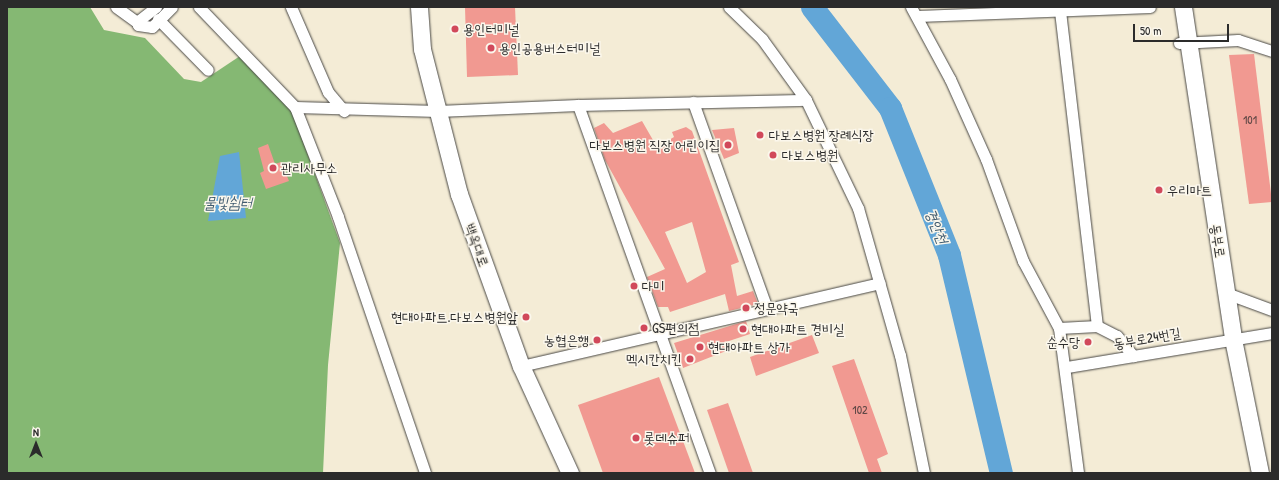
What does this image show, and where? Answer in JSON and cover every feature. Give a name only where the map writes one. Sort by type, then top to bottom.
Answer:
[{"type":"main road","name":"백옥대로","points":[[419,7],[422,49],[459,194],[521,366],[570,473]]},
{"type":"main road","name":"동부로","points":[[1184,7],[1184,43],[1234,339],[1260,473]]},
{"type":"street","points":[[116,7],[142,15],[156,7]]},
{"type":"street","points":[[142,15],[148,29],[172,7]]},
{"type":"street","points":[[199,7],[295,107],[338,218],[425,473]]},
{"type":"street","points":[[291,7],[328,92],[344,111]]},
{"type":"street","points":[[729,7],[762,39],[806,100],[858,208],[900,355],[924,473]]},
{"type":"street","points":[[1078,473],[1067,367],[1059,328],[1023,261],[986,159],[915,11],[1060,11],[1150,7]]},
{"type":"street","points":[[1060,11],[1097,326]]},
{"type":"street","points":[[158,19],[208,70]]},
{"type":"street","points":[[1184,43],[1238,40],[1272,51]]},
{"type":"street","points":[[295,107],[344,111],[438,111],[578,105],[806,100]]},
{"type":"street","points":[[694,102],[767,309]]},
{"type":"street","points":[[578,105],[710,473]]},
{"type":"street","points":[[521,366],[880,283]]},
{"type":"street","points":[[1226,293],[1272,310]]},
{"type":"street","points":[[1059,328],[1097,326],[1117,336],[1133,356]]},
{"type":"street","name":"동부로24번길","points":[[1067,367],[1272,333]]},
{"type":"green space","points":[[7,7],[90,7],[104,30],[145,38],[184,79],[201,82],[240,56],[292,111],[340,243],[328,365],[323,473],[7,473]]},
{"type":"water","name":"물빛쉼터","points":[[239,152],[246,218],[208,221],[220,156]]},
{"type":"building","name":"용인공용버스터미널","points":[[465,7],[515,7],[518,75],[467,77]]},
{"type":"building","points":[[1254,54],[1272,202],[1249,204],[1229,55]]},
{"type":"building","points":[[642,121],[657,147],[674,137],[672,132],[686,127],[692,131],[739,262],[731,265],[737,296],[753,291],[758,304],[729,311],[725,294],[670,312],[668,307],[658,307],[647,277],[665,269],[605,160],[594,128],[604,123],[613,133]],"holes":[[[692,222],[706,272],[687,283],[665,232]]]},
{"type":"building","points":[[734,128],[739,153],[724,159],[712,130]]},
{"type":"building","name":"관리사무소","points":[[268,144],[275,164],[281,162],[289,181],[266,189],[260,173],[264,171],[258,148]]},
{"type":"building","name":"현대아파트 상가","points":[[746,321],[750,334],[723,343],[726,351],[683,368],[674,343]]},
{"type":"building","points":[[812,335],[819,353],[756,376],[750,357]]},
{"type":"building","points":[[854,359],[888,454],[877,459],[882,473],[869,473],[832,366]]},
{"type":"building","name":"롯데슈퍼","points":[[659,377],[695,473],[603,473],[578,405]]},
{"type":"building","points":[[728,403],[753,473],[729,473],[707,410]]},
{"type":"waterway","name":"경안천","points":[[812,7],[890,108],[949,255],[1001,473]]},
{"type":"place","name":"용인터미널","points":[[455,29]]},
{"type":"place","name":"용인공용버스터미널","points":[[491,48]]},
{"type":"place","name":"다보스병원 장례식장","points":[[760,135]]},
{"type":"place","name":"다보스병원 직장 어린이집","points":[[728,145]]},
{"type":"place","name":"다보스병원","points":[[773,155]]},
{"type":"place","name":"관리사무소","points":[[273,168]]},
{"type":"place","name":"우리마트","points":[[1159,190]]},
{"type":"place","name":"다미","points":[[634,286]]},
{"type":"place","name":"정문약국","points":[[746,308]]},
{"type":"place","name":"현대아파트.다보스병원앞","points":[[526,317]]},
{"type":"place","name":"GS편의점","points":[[644,328]]},
{"type":"place","name":"현대아파트 경비실","points":[[743,329]]},
{"type":"place","name":"농협은행","points":[[597,340]]},
{"type":"place","name":"순수당","points":[[1088,342]]},
{"type":"place","name":"현대아파트 상가","points":[[700,347]]},
{"type":"place","name":"멕시칸치킨","points":[[690,359]]},
{"type":"place","name":"롯데슈퍼","points":[[636,438]]}]
